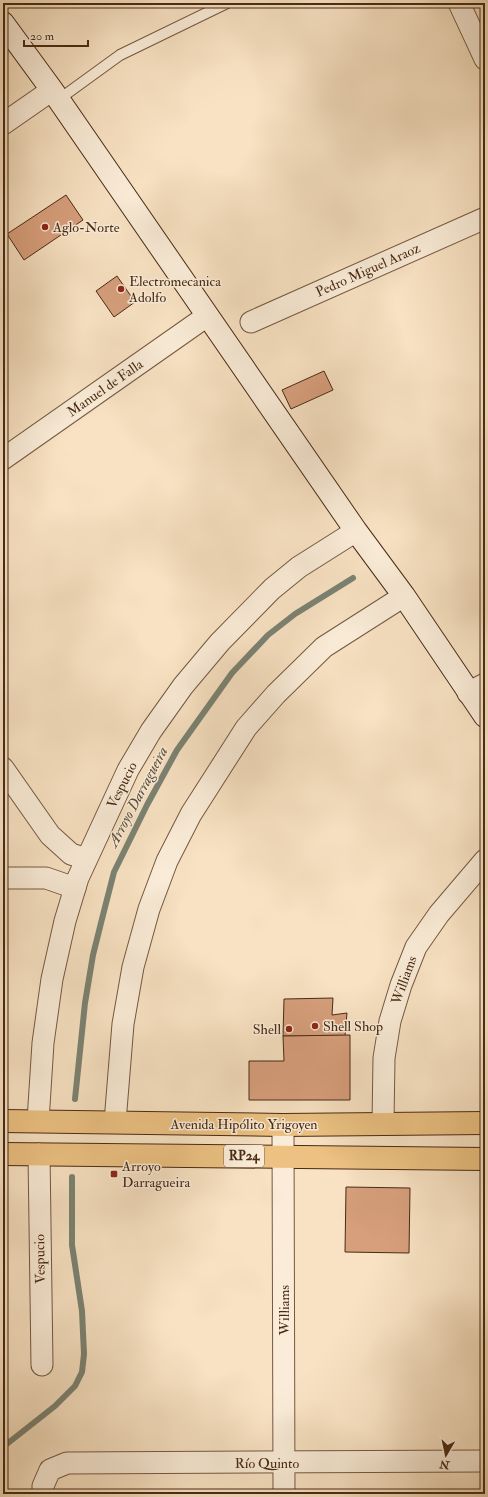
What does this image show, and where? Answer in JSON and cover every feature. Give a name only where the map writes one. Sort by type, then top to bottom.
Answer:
[{"type":"main road","points":[[3,23],[55,95],[356,531],[404,596],[477,688],[485,716]]},
{"type":"main road","name":"Avenida Hipólito Yrigoyen","points":[[3,1121],[283,1125],[485,1123]]},
{"type":"main road","name":"RP24","points":[[3,1154],[485,1159]]},
{"type":"street","points":[[459,3],[485,59]]},
{"type":"street","points":[[3,124],[55,95]]},
{"type":"street","name":"Pedro Miguel Araoz","points":[[251,322],[485,218]]},
{"type":"street","name":"Manuel de Falla","points":[[3,459],[207,316]]},
{"type":"street","name":"Vespucio","points":[[38,1121],[43,1043],[52,979],[65,921],[86,859],[128,770],[150,731],[183,686],[220,642],[272,589],[299,567],[356,531]]},
{"type":"street","points":[[115,1122],[123,1024],[133,967],[149,910],[167,861],[191,814],[246,728],[276,694],[324,647],[404,596]]},
{"type":"street","points":[[3,768],[50,835],[71,854],[86,859]]},
{"type":"street","name":"Williams","points":[[383,1123],[384,1058],[390,1021],[401,985],[416,947],[439,914],[485,860]]},
{"type":"street","points":[[3,878],[46,878],[75,888]]},
{"type":"street","name":"Williams","points":[[283,1125],[284,1494]]},
{"type":"street","name":"Vespucio","points":[[39,1154],[42,1365]]},
{"type":"street","name":"Río Quinto","points":[[43,1494],[43,1486],[50,1470],[67,1464],[485,1461]]},
{"type":"lane","points":[[55,95],[120,54],[227,3]]},
{"type":"building","name":"Aglo-Norte","points":[[66,195],[83,220],[24,260],[7,234]]},
{"type":"building","points":[[117,276],[135,302],[114,317],[96,291]]},
{"type":"building","points":[[324,371],[333,390],[291,409],[282,390]]},
{"type":"building","name":"Shell Shop","points":[[333,998],[332,1015],[347,1013],[345,1036],[283,1036],[284,999]]},
{"type":"building","points":[[350,1035],[350,1100],[249,1100],[249,1061],[284,1061],[283,1036]]},
{"type":"building","points":[[346,1187],[410,1188],[409,1253],[345,1252]]},
{"type":"waterway","name":"Arroyo Darragueira","points":[[75,1099],[85,1003],[93,955],[114,872],[147,805],[177,750],[232,673],[268,635],[295,614],[353,578]]},
{"type":"waterway","name":"Arroyo Darragueira","points":[[3,1447],[55,1406],[75,1386],[82,1372],[84,1354],[82,1311],[72,1245],[72,1177]]},
{"type":"place","name":"Aglo-Norte","points":[[45,227]]},
{"type":"place","name":"Electromecanica Adolfo","points":[[121,289]]},
{"type":"place","name":"Shell Shop","points":[[315,1026]]},
{"type":"place","name":"Shell","points":[[289,1029]]},
{"type":"place","name":"Arroyo Darragueira","points":[[114,1174]]}]
